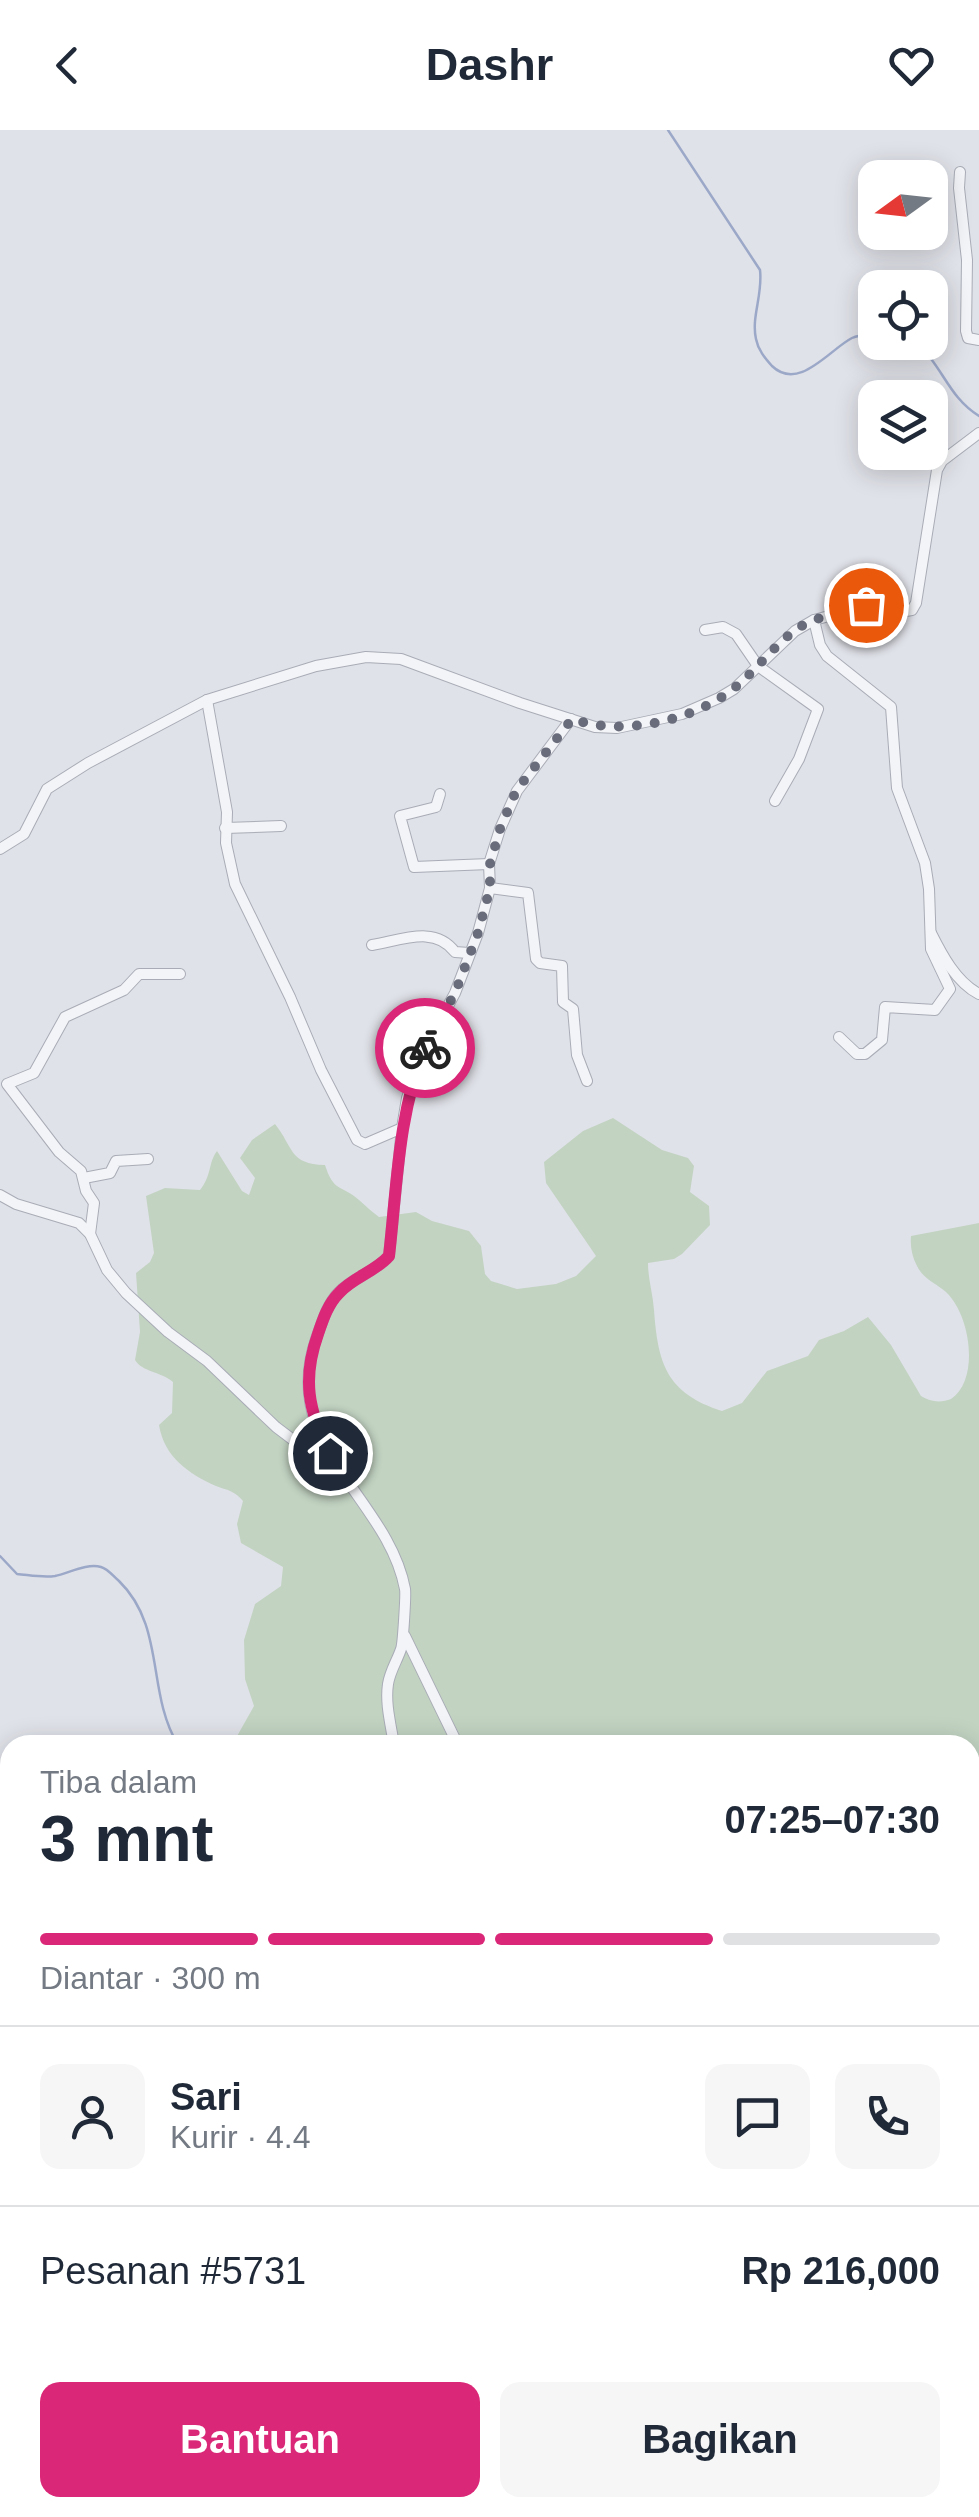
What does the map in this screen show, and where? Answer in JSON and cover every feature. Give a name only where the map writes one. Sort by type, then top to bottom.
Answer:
[{"type":"street","points":[[960,172],[958,188],[973,260],[966,331],[968,338],[979,340]]},
{"type":"street","points":[[0,849],[24,834],[47,789],[206,700],[316,666],[388,657],[595,727],[617,728],[682,714],[734,689],[794,631],[814,620],[866,605],[900,612],[912,610],[937,470],[942,461],[979,433]]},
{"type":"street","points":[[814,620],[827,656],[891,708],[896,788],[924,863],[931,949],[950,989],[938,1009],[885,1007],[882,1040],[861,1055],[839,1037]]},
{"type":"street","points":[[705,630],[723,627],[736,634],[758,666],[818,710],[799,759],[775,801]]},
{"type":"street","points":[[206,700],[227,812],[225,828],[235,884],[290,997],[320,1070],[358,1140],[365,1144],[402,1128]]},
{"type":"street","points":[[392,1735],[388,1683],[403,1646],[405,1589],[378,1525],[344,1479],[319,1432],[309,1398],[308,1369],[326,1311],[340,1291],[389,1256],[402,1128],[423,1052],[455,993],[478,933],[490,888],[490,864],[516,791],[572,719]]},
{"type":"street","points":[[440,794],[436,807],[400,816],[414,866],[490,864]]},
{"type":"street","points":[[225,828],[281,826]]},
{"type":"street","points":[[490,888],[528,893],[536,959],[562,966],[564,1004],[573,1010],[577,1055],[587,1081]]},
{"type":"street","points":[[928,929],[947,963],[979,994]]},
{"type":"street","points":[[372,945],[433,935],[447,940],[454,952],[468,954]]},
{"type":"street","points":[[90,1234],[94,1203],[84,1178],[3,1085],[34,1073],[65,1016],[124,990],[140,974],[180,974]]},
{"type":"street","points":[[84,1178],[110,1173],[118,1160],[148,1159]]},
{"type":"street","points":[[0,1195],[16,1204],[72,1219],[90,1234],[107,1270],[126,1293],[207,1361],[276,1427],[344,1479]]},
{"type":"street","points":[[402,1630],[453,1735]]},
{"type":"green space","points":[[613,1118],[662,1150],[688,1158],[694,1166],[690,1192],[709,1206],[710,1225],[682,1254],[648,1263],[648,1269],[658,1346],[668,1374],[688,1395],[722,1411],[742,1403],[767,1371],[808,1356],[819,1340],[868,1317],[891,1345],[921,1396],[936,1401],[951,1399],[966,1378],[966,1332],[955,1303],[917,1266],[911,1236],[979,1223],[979,1735],[238,1735],[254,1706],[245,1679],[244,1640],[255,1604],[281,1586],[283,1567],[241,1543],[237,1524],[243,1501],[187,1470],[172,1455],[162,1436],[159,1425],[172,1413],[173,1382],[135,1360],[140,1332],[136,1273],[150,1262],[154,1253],[146,1196],[165,1188],[200,1190],[217,1151],[242,1191],[249,1195],[255,1178],[240,1158],[252,1140],[275,1124],[298,1158],[325,1165],[335,1184],[379,1217],[416,1212],[432,1221],[469,1231],[481,1246],[485,1274],[491,1281],[517,1289],[556,1284],[576,1276],[596,1256],[546,1183],[544,1162],[583,1131]]},
{"type":"waterway","points":[[668,130],[760,270],[755,331],[758,347],[772,366],[782,373],[803,371],[858,336]]},
{"type":"waterway","points":[[932,360],[959,399],[979,416]]},
{"type":"waterway","points":[[0,1556],[17,1574],[50,1577],[96,1566],[119,1581],[144,1619],[173,1735]]},
{"type":"way so far","points":[[425,1048],[455,993],[478,933],[490,888],[493,848],[516,791],[572,719],[595,727],[617,728],[682,714],[734,689],[804,625],[866,605]]},
{"type":"route","points":[[330,1453],[309,1398],[308,1369],[326,1311],[340,1291],[389,1256],[402,1128],[425,1048]]}]
